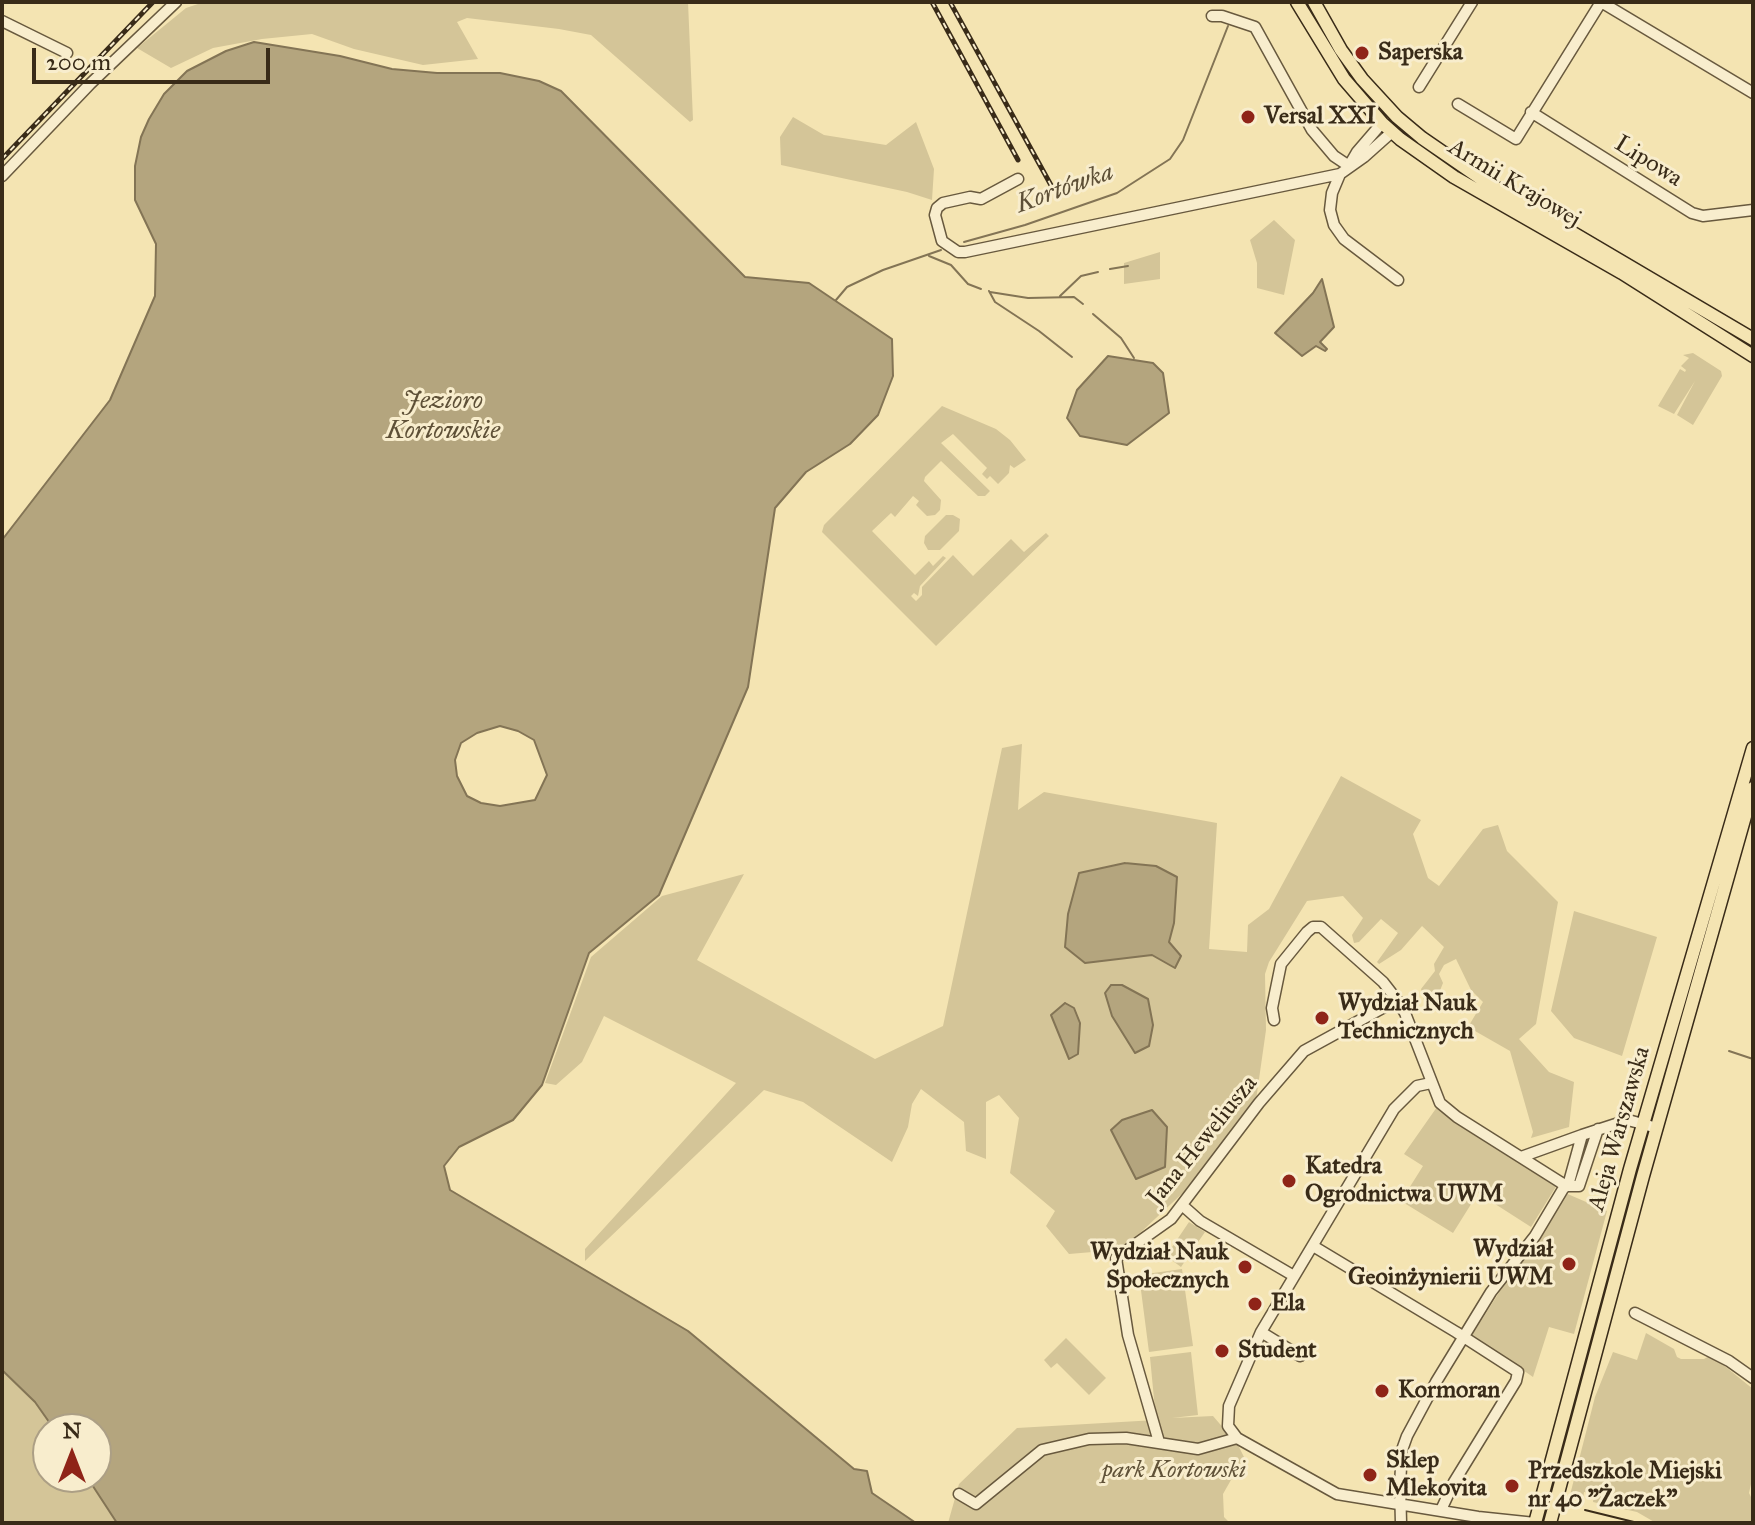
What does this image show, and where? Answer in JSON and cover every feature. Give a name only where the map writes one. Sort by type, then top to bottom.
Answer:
[{"type":"main road","name":"Armii Krajowej","points":[[1297,2],[1344,79],[1387,128],[1454,177],[1622,273],[1753,356]]},
{"type":"main road","name":"Armii Krajowej","points":[[1314,2],[1357,72],[1397,117],[1422,138],[1483,180],[1753,339]]},
{"type":"main road","points":[[1387,128],[1397,117]]},
{"type":"main road","name":"Aleja Warszawska","points":[[1554,1520],[1650,1126],[1753,748]]},
{"type":"main road","name":"Aleja Warszawska","points":[[1535,1523],[1650,1126],[1753,788]]},
{"type":"street","points":[[2,176],[90,84],[176,2]]},
{"type":"street","points":[[1419,87],[1472,2]]},
{"type":"street","points":[[1458,104],[1516,139],[1601,2],[1753,93]]},
{"type":"street","points":[[1212,16],[1222,16],[1255,27],[1312,130],[1344,170]]},
{"type":"street","points":[[2,21],[67,53]]},
{"type":"street","name":"Lipowa","points":[[1531,112],[1692,213],[1703,216],[1753,210]]},
{"type":"street","points":[[1387,128],[1357,152],[1344,170],[1330,206],[1337,230],[1349,243],[1398,280]]},
{"type":"street","points":[[1018,179],[981,199],[964,198],[939,207],[935,215],[942,241],[958,252],[965,252],[1344,170]]},
{"type":"street","points":[[1274,1020],[1272,1008],[1281,964],[1316,923],[1383,982],[1397,1000],[1440,1103],[1457,1117],[1566,1186],[1579,1186],[1598,1129]]},
{"type":"street","name":"Jana Heweliusza","points":[[1159,1442],[1128,1335],[1116,1258],[1171,1219],[1259,1103],[1304,1051],[1397,1000]]},
{"type":"street","points":[[1431,1083],[1417,1086],[1394,1109],[1294,1276],[1261,1332],[1229,1406],[1228,1426],[1237,1438],[1325,1490],[1350,1498],[1535,1523]]},
{"type":"street","points":[[1521,1157],[1628,1120],[1650,1126]]},
{"type":"street","points":[[1401,1523],[1402,1450],[1407,1436],[1491,1292],[1535,1236],[1566,1186],[1582,1135]]},
{"type":"street","points":[[1182,1205],[1200,1221],[1294,1276]]},
{"type":"street","points":[[1313,1246],[1518,1372],[1516,1381],[1454,1482],[1441,1510]]},
{"type":"street","points":[[1635,1313],[1729,1361],[1753,1378]]},
{"type":"street","points":[[1261,1332],[1300,1356]]},
{"type":"street","points":[[959,1494],[976,1504],[1042,1450],[1100,1437],[1198,1449],[1237,1438]]},
{"type":"street","points":[[1378,1502],[1400,1485]]},
{"type":"street","points":[[1478,1517],[1493,1523]]},
{"type":"green space","points":[[204,2],[688,2],[693,120],[690,122],[591,35],[559,29],[467,18],[457,22],[478,59],[423,65],[354,49],[312,34],[213,48],[171,68],[137,48],[186,8]]},
{"type":"green space","points":[[793,117],[824,135],[886,145],[916,122],[934,169],[932,200],[781,165],[780,137]]},
{"type":"green space","points":[[1274,220],[1295,240],[1284,295],[1257,288],[1257,263],[1250,240]]},
{"type":"green space","points":[[1160,252],[1160,279],[1124,284],[1124,263]]},
{"type":"green space","points":[[1693,353],[1721,371],[1722,376],[1693,425],[1677,415],[1695,381],[1674,414],[1658,406],[1680,369],[1686,370],[1681,366],[1689,358],[1683,355]]},
{"type":"green space","points":[[942,406],[996,429],[1010,440],[1026,460],[1014,468],[1010,465],[1009,473],[998,484],[990,476],[987,479],[982,474],[987,468],[953,434],[941,443],[990,491],[985,496],[978,496],[941,461],[924,481],[941,500],[940,510],[935,515],[927,516],[916,505],[919,501],[913,496],[895,517],[891,513],[872,531],[915,575],[929,561],[933,566],[943,556],[946,558],[920,586],[918,596],[914,593],[911,596],[916,601],[922,595],[922,587],[953,555],[973,576],[1011,539],[1024,552],[1046,533],[1049,536],[936,646],[822,532],[824,525]]},
{"type":"green space","points":[[946,515],[960,519],[959,531],[940,550],[928,550],[924,543],[925,536]]},
{"type":"green space","points":[[1022,744],[1018,810],[1044,792],[1217,823],[1209,949],[1247,952],[1248,925],[1269,909],[1341,776],[1421,820],[1413,834],[1428,878],[1439,886],[1483,829],[1498,825],[1507,851],[1558,902],[1536,1024],[1519,1039],[1549,1072],[1574,1082],[1569,1127],[1531,1138],[1533,1132],[1510,1051],[1468,1027],[1483,1002],[1471,990],[1456,959],[1444,965],[1439,974],[1443,983],[1437,998],[1451,1011],[1431,1010],[1424,1001],[1421,989],[1435,971],[1434,964],[1444,947],[1422,926],[1401,950],[1379,964],[1377,962],[1398,933],[1381,919],[1359,942],[1354,943],[1352,935],[1363,918],[1343,896],[1307,901],[1269,962],[1265,974],[1266,1030],[1256,1100],[1203,1174],[1140,1233],[1116,1250],[1069,1254],[1046,1226],[1055,1211],[1010,1173],[1019,1118],[999,1095],[986,1102],[986,1159],[966,1151],[964,1122],[921,1089],[912,1104],[908,1127],[892,1162],[803,1102],[764,1090],[585,1261],[585,1249],[736,1083],[604,1016],[582,1062],[556,1085],[545,1083],[591,957],[662,896],[744,874],[697,960],[875,1059],[943,1026],[1002,748]],"holes":[[[1125,863],[1174,923],[1169,943],[1152,955],[1085,963],[1079,873]]]},
{"type":"green space","points":[[1574,911],[1657,937],[1622,1056],[1574,1038],[1551,1011]]},
{"type":"green space","points":[[1437,1107],[1557,1185],[1531,1227],[1478,1193],[1453,1233],[1401,1201],[1423,1166],[1404,1154]]},
{"type":"green space","points":[[1563,1192],[1607,1211],[1574,1334],[1549,1327],[1533,1377],[1472,1335]]},
{"type":"green space","points":[[1189,1222],[1205,1232],[1181,1267],[1166,1256]]},
{"type":"green space","points":[[1182,1269],[1193,1346],[1149,1352],[1139,1275]]},
{"type":"green space","points":[[1646,1333],[1674,1349],[1681,1359],[1704,1359],[1711,1355],[1753,1389],[1753,1475],[1749,1493],[1753,1501],[1753,1523],[1656,1523],[1637,1512],[1593,1502],[1594,1494],[1584,1492],[1583,1499],[1570,1495],[1595,1397],[1613,1352],[1637,1360]]},
{"type":"green space","points":[[1066,1338],[1106,1378],[1089,1395],[1057,1363],[1051,1368],[1044,1360]]},
{"type":"green space","name":"park Kortowski","points":[[1191,1352],[1198,1415],[1172,1418],[1213,1416],[1238,1445],[1244,1457],[1223,1494],[1224,1517],[1230,1523],[948,1523],[959,1484],[1017,1428],[1156,1420],[1150,1357]]},
{"type":"green space","points":[[2,1371],[43,1413],[32,1413],[32,1493],[97,1493],[117,1523],[2,1523]]},
{"type":"water","name":"Jezioro Kortowskie","points":[[254,42],[340,56],[392,69],[500,73],[539,81],[561,91],[745,277],[809,283],[892,339],[893,376],[878,415],[850,444],[806,472],[775,508],[748,687],[659,895],[589,953],[542,1085],[513,1120],[459,1147],[444,1166],[450,1190],[688,1331],[854,1469],[867,1471],[872,1493],[916,1523],[117,1523],[97,1493],[112,1493],[112,1413],[43,1413],[2,1370],[2,540],[110,400],[155,296],[156,244],[135,200],[135,166],[141,137],[149,119],[164,94],[187,71],[226,51]],"holes":[[[500,726],[534,740],[547,775],[535,800],[500,806],[481,803],[467,796],[457,776],[455,760],[461,743],[477,733]]]},
{"type":"water","points":[[1322,279],[1334,327],[1320,342],[1327,349],[1325,351],[1316,346],[1302,356],[1275,333],[1313,293]]},
{"type":"water","points":[[1108,356],[1153,363],[1163,373],[1169,413],[1127,445],[1080,436],[1067,418],[1077,390]]},
{"type":"water","points":[[1125,863],[1156,866],[1177,877],[1174,923],[1169,942],[1181,956],[1175,968],[1152,955],[1085,963],[1065,947],[1068,914],[1079,873]]},
{"type":"water","points":[[1111,985],[1122,985],[1148,999],[1153,1025],[1149,1046],[1135,1053],[1112,1016],[1105,993]]},
{"type":"water","points":[[1065,1003],[1074,1008],[1080,1023],[1078,1054],[1069,1059],[1051,1015]]},
{"type":"water","points":[[1152,1110],[1167,1127],[1165,1167],[1136,1179],[1111,1130],[1122,1120]]},
{"type":"waterway","name":"Kortówka","points":[[964,242],[1025,225],[1117,193],[1170,159],[1183,140],[1228,26]]},
{"type":"waterway","name":"Kortówka","points":[[836,300],[847,287],[883,270],[941,250]]},
{"type":"waterway","points":[[929,256],[951,265],[968,284],[981,289]]},
{"type":"waterway","points":[[1110,269],[1128,266]]},
{"type":"waterway","points":[[1060,296],[1081,276],[1098,272]]},
{"type":"waterway","points":[[989,291],[995,302],[1072,357]]},
{"type":"waterway","points":[[990,292],[1028,298],[1074,297],[1083,304]]},
{"type":"waterway","points":[[1093,314],[1121,338],[1134,358]]},
{"type":"waterway","points":[[1729,1051],[1753,1059]]},
{"type":"tram line","points":[[1585,1510],[1638,1523]]},
{"type":"railway","points":[[2,159],[153,2]]},
{"type":"railway","points":[[932,2],[1018,160]]},
{"type":"railway","points":[[950,2],[1052,187]]},
{"type":"place","name":"Saperska","points":[[1362,53]]},
{"type":"place","name":"Versal XXI","points":[[1248,117]]},
{"type":"place","name":"Wydział Nauk Technicznych","points":[[1322,1018]]},
{"type":"place","name":"Katedra Ogrodnictwa UWM","points":[[1289,1181]]},
{"type":"place","name":"Wydział Geoinżynierii UWM","points":[[1569,1264]]},
{"type":"place","name":"Wydział Nauk Społecznych","points":[[1245,1267]]},
{"type":"place","name":"Ela","points":[[1255,1304]]},
{"type":"place","name":"Student","points":[[1222,1351]]},
{"type":"place","name":"Kormoran","points":[[1382,1391]]},
{"type":"place","name":"Sklep Mlekovita","points":[[1370,1475]]},
{"type":"place","name":"Przedszkole Miejski nr 40 \"Żaczek\"","points":[[1512,1486]]}]
